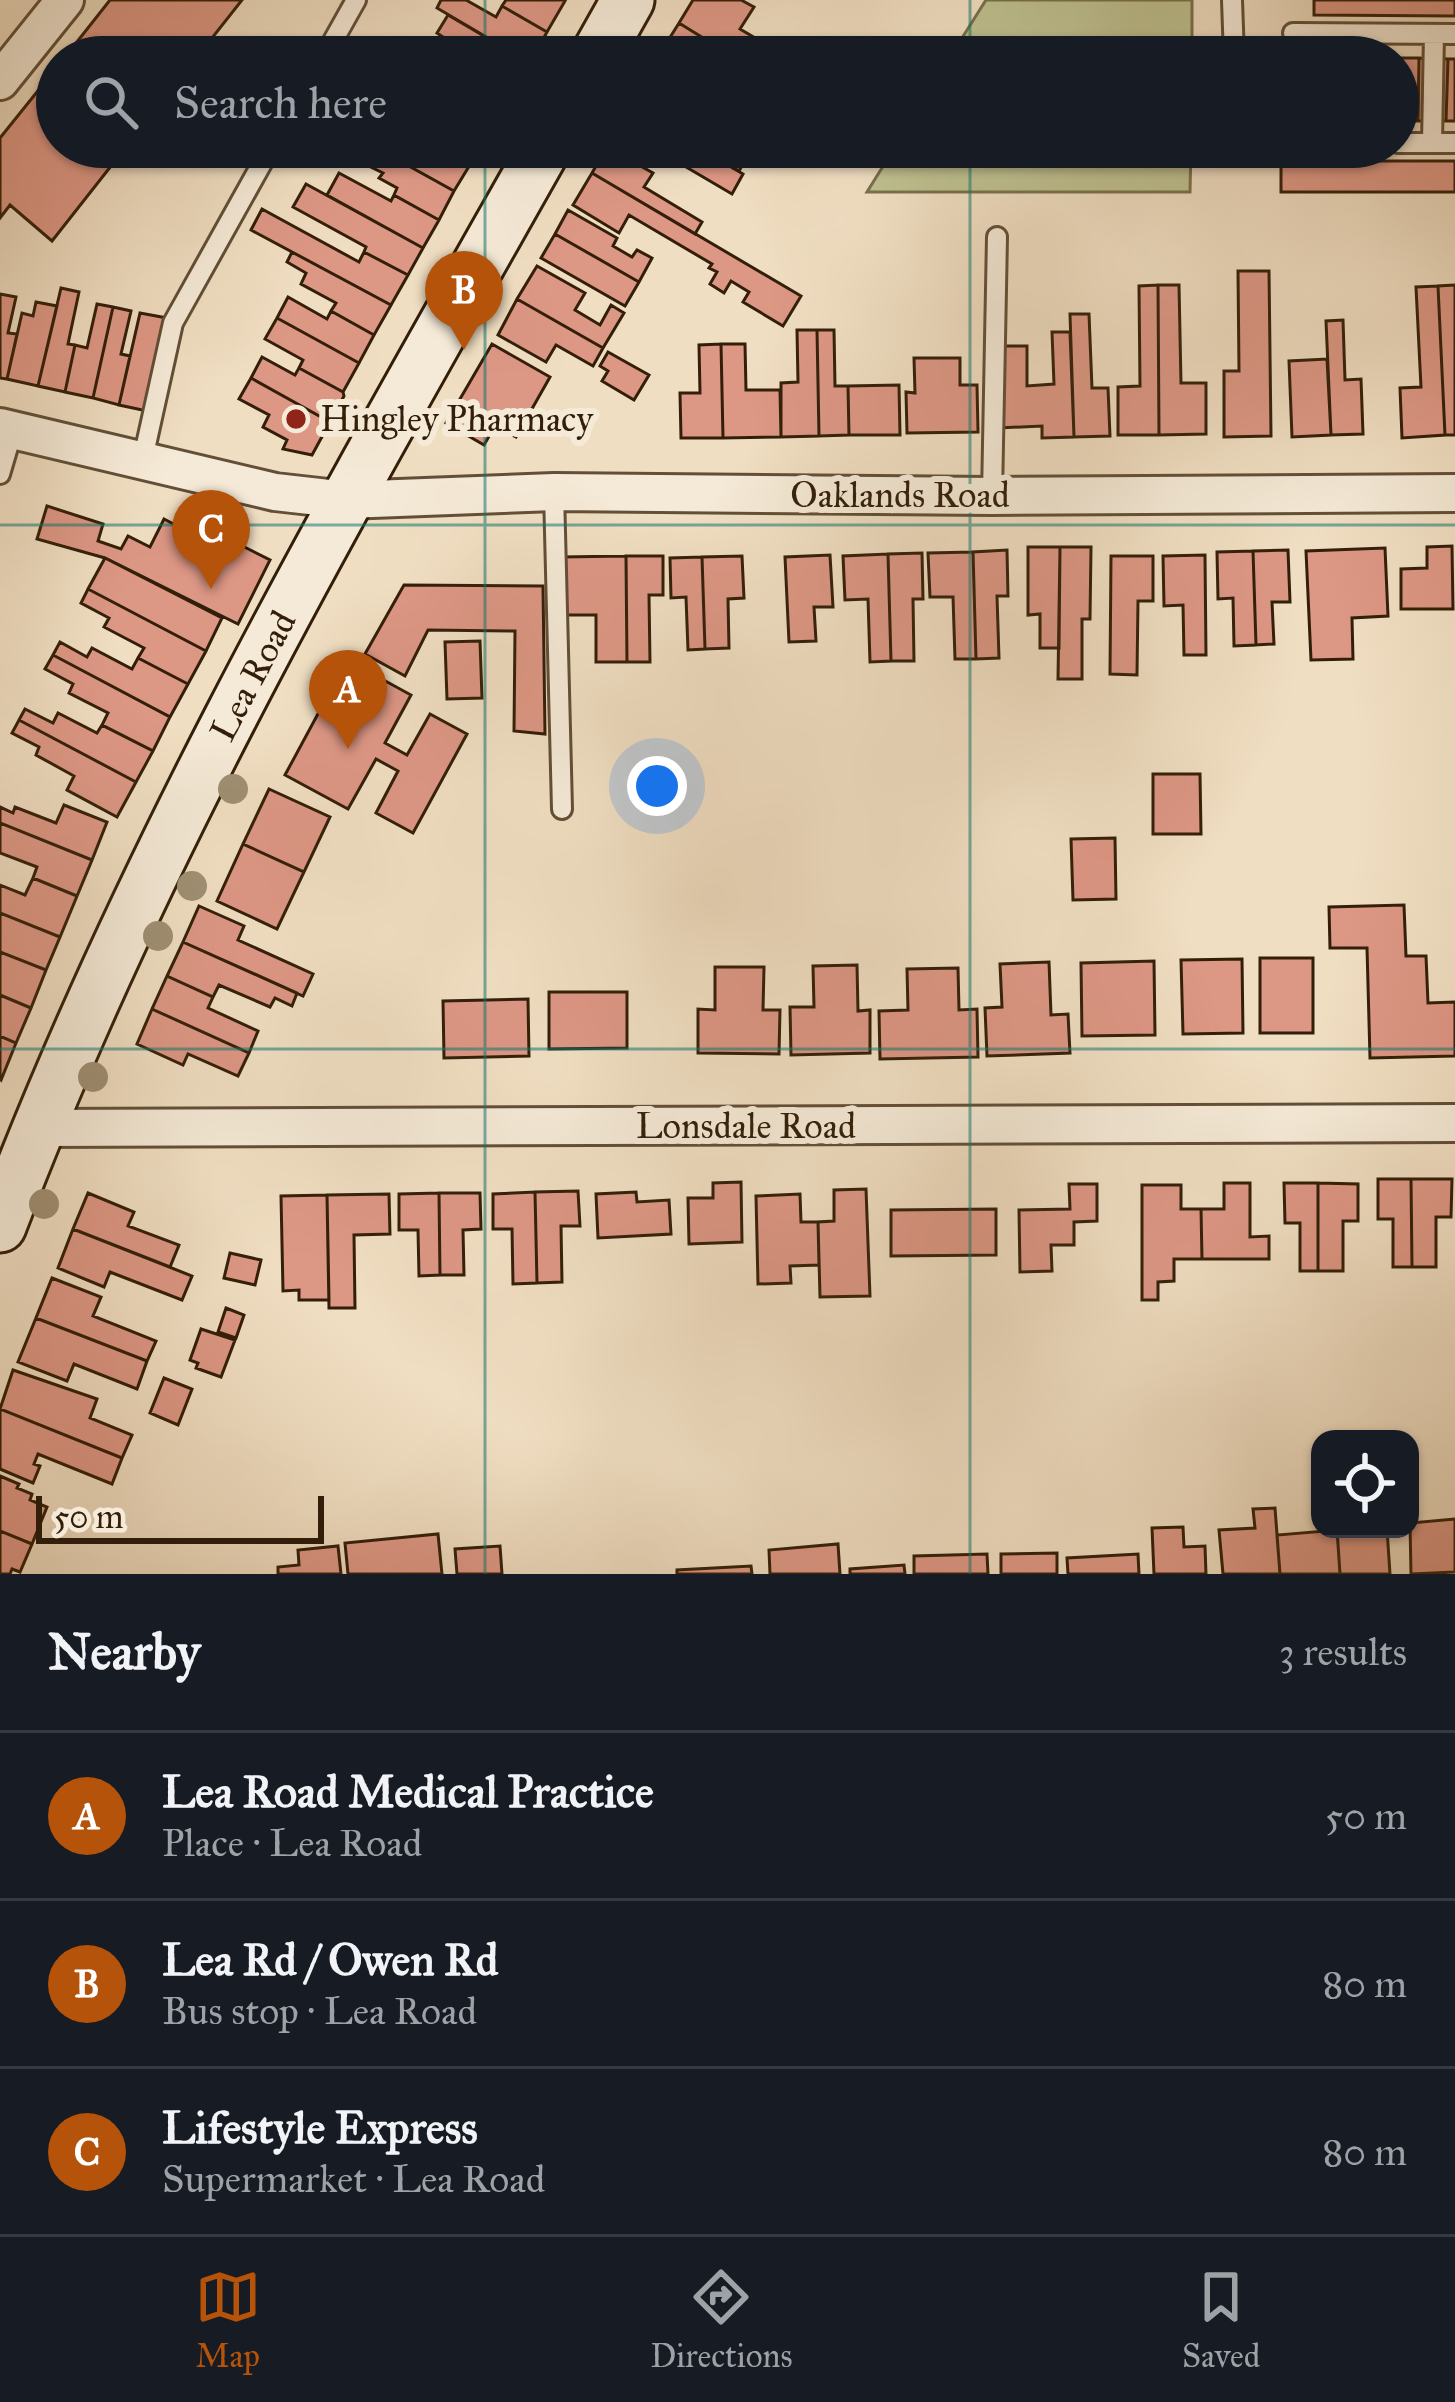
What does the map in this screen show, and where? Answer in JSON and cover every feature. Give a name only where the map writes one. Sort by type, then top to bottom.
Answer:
[{"type":"street","points":[[36,36],[65,0]]},
{"type":"street","points":[[608,36],[628,0]]},
{"type":"street","points":[[0,81],[36,36]]},
{"type":"street","name":"Lea Road","points":[[0,1226],[37,1128],[159,854],[346,500],[533,168]]},
{"type":"street","name":"Oaklands Road","points":[[7,429],[275,492],[346,500],[554,492],[1455,493]]},
{"type":"street","name":"Lonsdale Road","points":[[37,1128],[1455,1123]]},
{"type":"lane","points":[[336,36],[356,0]]},
{"type":"lane","points":[[1232,0],[1233,36]]},
{"type":"lane","points":[[1293,33],[1455,34]]},
{"type":"lane","points":[[1432,143],[1434,34]]},
{"type":"lane","points":[[1419,143],[1455,143]]},
{"type":"lane","points":[[142,463],[173,323],[259,168]]},
{"type":"lane","points":[[992,496],[997,237]]},
{"type":"lane","points":[[0,474],[7,429]]},
{"type":"lane","points":[[554,492],[562,809]]},
{"type":"green space","points":[[986,0],[1192,0],[1192,36],[963,36]]},
{"type":"green space","points":[[882,168],[1191,168],[1190,192],[867,192]]},
{"type":"building","points":[[110,0],[242,0],[214,36],[82,36]]},
{"type":"building","points":[[441,0],[466,0],[496,17],[502,6],[547,32],[545,36],[484,36],[437,8]]},
{"type":"building","points":[[506,0],[565,1],[547,32],[502,6]]},
{"type":"building","points":[[693,0],[741,0],[754,7],[740,29],[752,36],[700,36],[679,23]]},
{"type":"building","points":[[1314,0],[1455,0],[1455,16],[1314,15]]},
{"type":"building","points":[[448,15],[484,36],[442,36],[437,33]]},
{"type":"building","points":[[679,23],[700,36],[671,36]]},
{"type":"building","points":[[1419,58],[1448,59],[1446,121],[1419,121]]},
{"type":"building","points":[[1448,59],[1455,59],[1455,121],[1446,121]]},
{"type":"building","points":[[36,93],[36,168],[109,168],[52,241],[10,205],[0,218],[0,138]]},
{"type":"building","points":[[1419,161],[1455,161],[1455,192],[1281,192],[1281,168],[1419,168]]},
{"type":"building","points":[[373,168],[412,168],[454,191],[439,220],[394,195],[397,188],[379,178],[383,173]]},
{"type":"building","points":[[412,168],[468,168],[454,191]]},
{"type":"building","points":[[595,168],[644,168],[653,173],[644,187],[702,222],[695,234],[592,173]]},
{"type":"building","points":[[688,168],[733,168],[743,174],[732,194]]},
{"type":"building","points":[[339,173],[439,220],[423,248],[327,195]]},
{"type":"building","points":[[592,173],[801,296],[783,326],[743,302],[749,292],[731,281],[724,293],[710,284],[717,272],[709,268],[712,264],[629,215],[619,233],[573,205]]},
{"type":"building","points":[[306,184],[423,248],[408,275],[293,207]]},
{"type":"building","points":[[262,209],[359,262],[364,252],[408,275],[391,305],[251,230]]},
{"type":"building","points":[[568,210],[617,238],[613,246],[632,257],[637,250],[652,258],[639,282],[555,234]]},
{"type":"building","points":[[555,234],[639,282],[625,306],[541,258]]},
{"type":"building","points":[[292,252],[391,305],[374,335],[331,311],[336,303],[301,284],[306,273],[287,262]]},
{"type":"building","points":[[537,266],[585,293],[575,310],[600,325],[611,305],[624,313],[603,348],[517,299]]},
{"type":"building","points":[[1238,271],[1269,271],[1271,436],[1224,437],[1224,371],[1239,371]]},
{"type":"building","points":[[1158,285],[1179,285],[1181,383],[1206,383],[1206,434],[1159,435]]},
{"type":"building","points":[[1158,285],[1159,435],[1118,435],[1118,387],[1140,386],[1139,286]]},
{"type":"building","points":[[1455,285],[1455,435],[1445,435],[1438,286]]},
{"type":"building","points":[[1438,286],[1445,435],[1402,438],[1400,388],[1421,387],[1416,287]]},
{"type":"building","points":[[61,288],[79,292],[68,344],[75,345],[65,392],[38,386]]},
{"type":"building","points":[[0,294],[16,297],[8,333],[17,334],[7,379],[0,378]]},
{"type":"building","points":[[288,297],[327,319],[331,311],[374,335],[359,363],[277,318]]},
{"type":"building","points":[[517,299],[603,348],[593,366],[556,345],[546,362],[498,335]]},
{"type":"building","points":[[36,302],[57,306],[38,386],[7,379],[22,313],[33,316]]},
{"type":"building","points":[[97,304],[113,307],[93,398],[65,392],[75,345],[87,348]]},
{"type":"building","points":[[113,307],[131,311],[121,354],[130,356],[119,405],[93,398]]},
{"type":"building","points":[[140,313],[167,318],[147,411],[119,405]]},
{"type":"building","points":[[1070,314],[1089,314],[1092,388],[1108,388],[1110,436],[1074,437]]},
{"type":"building","points":[[277,318],[359,363],[343,392],[299,368],[303,360],[265,339]]},
{"type":"building","points":[[1343,320],[1345,380],[1361,379],[1363,434],[1331,435],[1326,321]]},
{"type":"building","points":[[797,330],[817,330],[819,436],[781,437],[781,383],[798,382]]},
{"type":"building","points":[[817,330],[834,330],[835,386],[848,386],[849,435],[819,436]]},
{"type":"building","points":[[1052,332],[1070,332],[1074,437],[1042,438],[1042,426],[998,428],[997,346],[1027,346],[1027,386],[1054,384]]},
{"type":"building","points":[[492,344],[550,377],[516,437],[495,426],[484,445],[446,423]]},
{"type":"building","points":[[721,344],[745,344],[746,390],[780,390],[781,437],[723,438]]},
{"type":"building","points":[[721,344],[723,438],[681,438],[680,393],[700,393],[699,345]]},
{"type":"building","points":[[608,352],[649,375],[634,400],[602,381],[608,371],[600,366]]},
{"type":"building","points":[[262,357],[295,375],[299,368],[343,392],[330,422],[251,378]]},
{"type":"building","points":[[914,358],[960,358],[960,385],[977,385],[978,432],[907,433],[906,392],[915,393]]},
{"type":"building","points":[[1327,359],[1331,435],[1292,437],[1289,361]]},
{"type":"building","name":"Hingley Pharmacy","points":[[251,378],[330,422],[312,455],[283,449],[287,440],[263,427],[269,415],[239,399]]},
{"type":"building","points":[[899,385],[900,435],[849,435],[848,386]]},
{"type":"building","points":[[47,506],[103,524],[98,541],[121,549],[128,536],[150,547],[164,519],[206,541],[211,530],[270,560],[238,624],[105,558],[37,539]]},
{"type":"building","points":[[1452,546],[1453,609],[1401,609],[1401,569],[1427,568],[1427,547]]},
{"type":"building","points":[[1028,547],[1060,547],[1059,648],[1040,648],[1040,614],[1028,615]]},
{"type":"building","points":[[1060,547],[1091,547],[1090,619],[1082,619],[1082,679],[1058,679]]},
{"type":"building","points":[[1385,548],[1388,616],[1352,618],[1353,659],[1311,660],[1306,551]]},
{"type":"building","points":[[1007,550],[1008,596],[997,596],[999,658],[976,659],[973,552]]},
{"type":"building","points":[[1288,550],[1290,602],[1272,602],[1274,644],[1256,645],[1253,551]]},
{"type":"building","points":[[1253,551],[1256,645],[1234,646],[1233,598],[1218,599],[1217,552]]},
{"type":"building","points":[[973,552],[976,659],[955,659],[953,597],[930,597],[928,553]]},
{"type":"building","points":[[922,553],[923,599],[913,599],[914,661],[891,661],[888,554]]},
{"type":"building","points":[[888,554],[891,661],[870,662],[868,599],[845,600],[843,556]]},
{"type":"building","points":[[830,555],[833,607],[814,607],[816,641],[789,642],[785,557]]},
{"type":"building","points":[[1205,555],[1206,655],[1184,655],[1183,605],[1164,606],[1163,556]]},
{"type":"building","points":[[626,556],[627,662],[596,662],[596,615],[562,615],[561,557]]},
{"type":"building","points":[[626,556],[663,556],[663,595],[649,595],[650,662],[627,662]]},
{"type":"building","points":[[742,556],[744,598],[728,599],[729,648],[705,649],[702,557]]},
{"type":"building","points":[[1111,556],[1153,556],[1153,601],[1138,601],[1137,675],[1110,674]]},
{"type":"building","points":[[702,557],[705,649],[688,650],[686,597],[671,598],[670,558]]},
{"type":"building","points":[[105,558],[222,618],[206,651],[88,589]]},
{"type":"building","points":[[404,585],[543,586],[545,734],[514,731],[515,631],[428,630],[405,676],[365,654]]},
{"type":"building","points":[[88,589],[206,651],[188,684],[138,658],[144,648],[104,627],[109,618],[81,603]]},
{"type":"building","points":[[480,641],[482,698],[447,699],[445,642]]},
{"type":"building","points":[[60,642],[87,657],[92,648],[132,669],[138,658],[188,684],[170,717],[53,655]]},
{"type":"building","points":[[53,655],[170,717],[153,751],[102,725],[108,713],[69,693],[73,684],[45,669]]},
{"type":"building","points":[[347,660],[411,695],[385,743],[407,755],[430,714],[467,734],[413,833],[376,813],[398,771],[376,759],[348,809],[285,775]]},
{"type":"building","points":[[25,709],[53,723],[58,713],[97,733],[102,725],[153,751],[136,782],[19,720]]},
{"type":"building","points":[[19,720],[136,782],[117,817],[67,790],[74,776],[36,755],[39,747],[12,733]]},
{"type":"building","points":[[1153,774],[1200,774],[1201,834],[1153,834]]},
{"type":"building","points":[[269,789],[330,817],[304,872],[243,844]]},
{"type":"building","points":[[64,805],[107,822],[92,860],[0,823],[0,807],[13,813],[15,807],[56,823]]},
{"type":"building","points":[[0,823],[92,860],[77,896],[33,878],[37,867],[0,853]]},
{"type":"building","points":[[1115,838],[1116,899],[1073,900],[1071,839]]},
{"type":"building","points":[[243,844],[304,872],[277,929],[217,901]]},
{"type":"building","points":[[33,878],[77,896],[60,937],[0,913],[0,885],[25,895]]},
{"type":"building","points":[[1404,905],[1406,956],[1426,956],[1428,1003],[1455,1002],[1455,1056],[1370,1058],[1367,948],[1330,948],[1329,907]]},
{"type":"building","points":[[199,906],[244,926],[238,940],[313,974],[303,996],[183,942]]},
{"type":"building","points":[[0,913],[60,937],[46,970],[0,952]]},
{"type":"building","points":[[183,942],[297,993],[292,1006],[275,998],[270,1007],[219,985],[213,997],[167,976]]},
{"type":"building","points":[[0,952],[46,970],[31,1008],[0,995]]},
{"type":"building","points":[[1260,958],[1313,958],[1313,1033],[1260,1033]]},
{"type":"building","points":[[1242,959],[1243,1033],[1183,1034],[1181,960]]},
{"type":"building","points":[[1154,961],[1155,1035],[1082,1036],[1081,963]]},
{"type":"building","points":[[1049,962],[1051,1015],[1068,1014],[1070,1053],[987,1056],[985,1008],[1002,1007],[1000,964]]},
{"type":"building","points":[[857,965],[858,1011],[870,1010],[870,1053],[791,1055],[790,1007],[814,1007],[813,966]]},
{"type":"building","points":[[715,967],[764,967],[763,1010],[780,1010],[779,1054],[698,1053],[698,1009],[715,1010]]},
{"type":"building","points":[[958,968],[959,1010],[977,1009],[978,1057],[880,1059],[879,1011],[908,1010],[907,969]]},
{"type":"building","points":[[167,976],[213,997],[208,1008],[258,1031],[249,1053],[152,1009]]},
{"type":"building","points":[[549,992],[627,992],[627,1048],[549,1049]]},
{"type":"building","points":[[0,995],[31,1008],[16,1043],[0,1036]]},
{"type":"building","points":[[528,999],[529,1056],[444,1058],[443,1001]]},
{"type":"building","points":[[152,1009],[249,1053],[238,1076],[188,1054],[183,1065],[137,1044]]},
{"type":"building","points":[[0,1036],[16,1043],[1,1080],[0,1079]]},
{"type":"building","points":[[1378,1179],[1411,1179],[1412,1267],[1393,1267],[1393,1219],[1378,1219]]},
{"type":"building","points":[[1411,1179],[1452,1179],[1451,1217],[1436,1217],[1436,1267],[1412,1267]]},
{"type":"building","points":[[741,1182],[742,1242],[689,1244],[688,1198],[713,1198],[713,1183]]},
{"type":"building","points":[[1224,1183],[1250,1183],[1250,1237],[1269,1236],[1269,1259],[1202,1259],[1201,1209],[1224,1209]]},
{"type":"building","points":[[1284,1183],[1318,1183],[1318,1271],[1300,1271],[1300,1223],[1285,1223]]},
{"type":"building","points":[[1318,1183],[1358,1184],[1358,1221],[1343,1221],[1343,1271],[1318,1271]]},
{"type":"building","points":[[1069,1184],[1097,1184],[1097,1221],[1074,1222],[1074,1245],[1051,1245],[1052,1271],[1020,1272],[1019,1210],[1070,1209]]},
{"type":"building","points":[[1142,1185],[1181,1185],[1181,1209],[1201,1209],[1202,1259],[1174,1259],[1174,1281],[1158,1282],[1158,1300],[1142,1300]]},
{"type":"building","points":[[866,1189],[870,1296],[820,1297],[818,1222],[834,1221],[834,1190]]},
{"type":"building","points":[[578,1191],[580,1226],[561,1226],[562,1282],[537,1283],[535,1192]]},
{"type":"building","points":[[535,1192],[537,1283],[513,1284],[512,1229],[493,1229],[493,1194]]},
{"type":"building","points":[[636,1192],[637,1202],[669,1200],[671,1234],[598,1238],[596,1194]]},
{"type":"building","points":[[88,1193],[134,1212],[128,1226],[179,1245],[170,1267],[73,1229]]},
{"type":"building","points":[[439,1193],[480,1193],[481,1229],[463,1230],[464,1275],[440,1275]]},
{"type":"building","points":[[439,1193],[440,1275],[419,1276],[418,1230],[399,1230],[399,1194]]},
{"type":"building","points":[[389,1194],[390,1234],[354,1235],[355,1308],[329,1308],[327,1195]]},
{"type":"building","points":[[800,1194],[801,1222],[818,1222],[819,1265],[790,1266],[791,1283],[758,1284],[756,1196]]},
{"type":"building","points":[[327,1195],[329,1300],[299,1300],[299,1290],[283,1291],[281,1196]]},
{"type":"building","points":[[996,1209],[996,1255],[891,1256],[891,1210]]},
{"type":"building","points":[[73,1229],[192,1276],[182,1300],[110,1272],[104,1287],[58,1268]]},
{"type":"building","points":[[230,1253],[261,1260],[255,1285],[224,1278]]},
{"type":"building","points":[[52,1278],[101,1297],[93,1316],[156,1341],[147,1361],[36,1318]]},
{"type":"building","points":[[226,1308],[244,1315],[236,1338],[218,1332]]},
{"type":"building","points":[[36,1318],[147,1361],[137,1389],[74,1364],[67,1381],[18,1362]]},
{"type":"building","points":[[201,1329],[235,1340],[221,1377],[196,1368],[198,1363],[190,1360]]},
{"type":"building","points":[[13,1370],[97,1399],[90,1418],[132,1435],[122,1458],[0,1409]]},
{"type":"building","points":[[164,1378],[192,1389],[178,1425],[150,1413]]},
{"type":"building","points":[[0,1409],[122,1458],[112,1484],[38,1454],[34,1464],[40,1466],[33,1483],[0,1469]]},
{"type":"building","points":[[0,1476],[19,1484],[17,1488],[32,1494],[30,1500],[47,1507],[32,1544],[0,1531]]},
{"type":"building","points":[[1275,1508],[1280,1574],[1223,1574],[1219,1530],[1255,1528],[1253,1509]]},
{"type":"building","points":[[1455,1519],[1455,1572],[1411,1574],[1410,1538],[1419,1538],[1419,1522]]},
{"type":"building","points":[[1183,1527],[1184,1547],[1205,1546],[1206,1574],[1154,1574],[1152,1528]]},
{"type":"building","points":[[0,1531],[32,1544],[20,1572],[12,1569],[10,1574],[0,1574]]},
{"type":"building","points":[[1311,1532],[1311,1538],[1338,1538],[1340,1574],[1280,1574],[1277,1535]]},
{"type":"building","points":[[438,1534],[442,1574],[348,1574],[345,1543]]},
{"type":"building","points":[[1338,1538],[1388,1538],[1390,1574],[1340,1574]]},
{"type":"building","points":[[838,1544],[840,1574],[770,1574],[769,1550]]},
{"type":"building","points":[[338,1546],[341,1574],[278,1574],[278,1567],[299,1565],[298,1550]]},
{"type":"building","points":[[500,1546],[502,1574],[457,1574],[455,1549]]},
{"type":"building","points":[[1057,1553],[1057,1574],[1001,1574],[1001,1554]]},
{"type":"building","points":[[987,1554],[988,1574],[914,1574],[914,1556]]},
{"type":"building","points":[[1138,1554],[1139,1574],[1068,1574],[1067,1558]]},
{"type":"building","points":[[904,1565],[905,1574],[850,1574],[850,1569]]},
{"type":"building","points":[[751,1566],[752,1574],[677,1574],[677,1570]]},
{"type":"place","name":"Lea Rd / Owen Rd","points":[[464,350]]},
{"type":"place","name":"Hingley Pharmacy","points":[[296,419]]},
{"type":"place","name":"Lifestyle Express","points":[[211,589]]},
{"type":"place","name":"Lea Road Medical Practice","points":[[348,749]]}]
